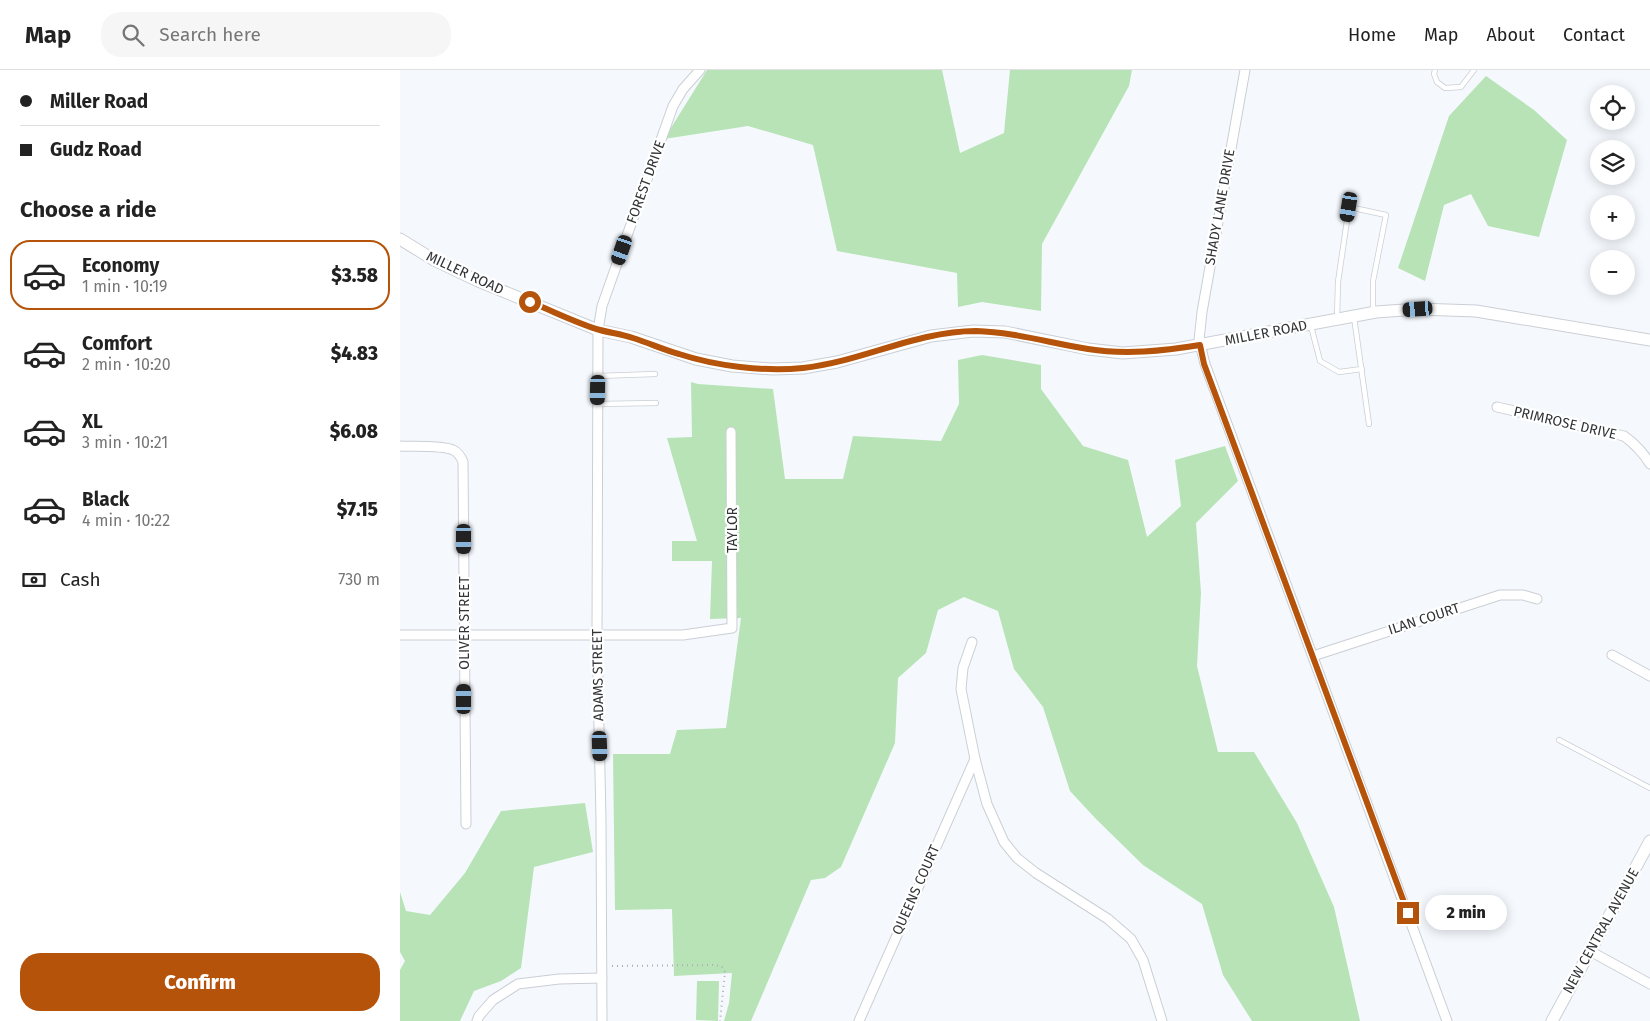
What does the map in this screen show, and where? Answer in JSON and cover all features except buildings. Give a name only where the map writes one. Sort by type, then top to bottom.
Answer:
[{"type":"street","name":"FOREST DRIVE","points":[[598,330],[602,306],[673,106],[683,89],[700,70]]},
{"type":"street","name":"SHADY LANE DRIVE","points":[[1245,70],[1202,312],[1199,340],[1204,364],[1447,1021]]},
{"type":"street","name":"MILLER ROAD","points":[[400,239],[434,260],[478,281],[598,330],[631,337],[696,359],[732,366],[772,369],[803,368],[837,362],[931,336],[973,331],[1005,332],[1088,349],[1124,353],[1176,349],[1373,312],[1418,309],[1476,311],[1650,340]]},
{"type":"street","name":"ADAMS STREET","points":[[598,330],[597,635],[601,811],[602,1021]]},
{"type":"street","name":"PRIMROSE DRIVE","points":[[1497,408],[1624,436],[1635,444],[1650,464]]},
{"type":"street","name":"TAYLOR","points":[[597,635],[684,635],[732,628],[731,432]]},
{"type":"street","name":"OLIVER STREET","points":[[400,446],[446,448],[460,455],[463,462],[466,824]]},
{"type":"street","name":"ILAN COURT","points":[[1313,656],[1500,595],[1523,595],[1537,599]]},
{"type":"street","points":[[400,635],[597,635]]},
{"type":"street","points":[[972,642],[964,668],[961,689],[974,759],[987,804],[1004,842],[1018,858],[1036,873],[1108,919],[1131,939],[1143,960],[1162,1021]]},
{"type":"street","points":[[1612,655],[1650,676]]},
{"type":"street","name":"QUEENS COURT","points":[[859,1021],[974,759]]},
{"type":"street","name":"NEW CENTRAL AVENUE","points":[[1552,1021],[1650,841]]},
{"type":"street","points":[[1590,952],[1650,984]]},
{"type":"street","points":[[477,1021],[493,1000],[518,984],[602,978]]},
{"type":"lane","points":[[1435,70],[1434,74],[1437,82],[1445,88],[1461,87],[1474,70]]},
{"type":"lane","points":[[1337,319],[1338,282],[1349,207],[1386,216],[1373,281],[1373,312]]},
{"type":"lane","points":[[1354,316],[1369,424]]},
{"type":"lane","points":[[1310,324],[1320,361],[1339,372],[1362,369]]},
{"type":"lane","points":[[598,376],[656,374]]},
{"type":"lane","points":[[598,404],[656,403]]},
{"type":"lane","points":[[1559,740],[1650,788]]},
{"type":"path","points":[[602,966],[716,965],[722,967],[725,972],[720,1021]]},
{"type":"green space","points":[[707,70],[942,70],[960,153],[1004,133],[1010,70],[1132,70],[1129,86],[1042,244],[1041,311],[982,302],[958,307],[957,273],[837,251],[813,145],[748,126],[664,139]]},
{"type":"green space","points":[[1486,76],[1534,110],[1567,140],[1539,237],[1488,226],[1471,194],[1444,205],[1425,281],[1398,268],[1449,116]]},
{"type":"green space","points":[[982,355],[1041,365],[1041,389],[1083,446],[1128,460],[1147,537],[1181,506],[1175,460],[1225,446],[1238,481],[1196,523],[1201,593],[1197,666],[1218,752],[1254,752],[1297,823],[1334,907],[1360,1021],[1252,1021],[1223,975],[1202,904],[1143,865],[1070,791],[1043,707],[1014,669],[998,611],[964,597],[938,610],[926,653],[898,678],[895,743],[841,867],[825,878],[811,880],[751,1021],[724,1021],[729,1003],[732,973],[674,976],[672,909],[615,910],[613,754],[670,754],[677,730],[726,728],[741,618],[710,619],[712,561],[672,561],[672,541],[697,541],[667,438],[692,437],[691,382],[773,389],[785,479],[843,479],[853,436],[941,441],[959,404],[958,360]]},
{"type":"green space","points":[[585,803],[593,852],[534,867],[521,968],[501,981],[474,991],[460,1021],[400,1021],[400,970],[405,961],[400,952],[400,892],[406,911],[430,915],[465,873],[501,811]]},
{"type":"green space","points":[[697,981],[719,981],[718,1021],[696,1020]]},
{"type":"route","points":[[530,302],[598,330],[631,337],[696,359],[732,366],[772,369],[803,368],[837,362],[931,336],[973,331],[1005,332],[1088,349],[1124,353],[1200,345],[1204,364],[1408,913]]}]
